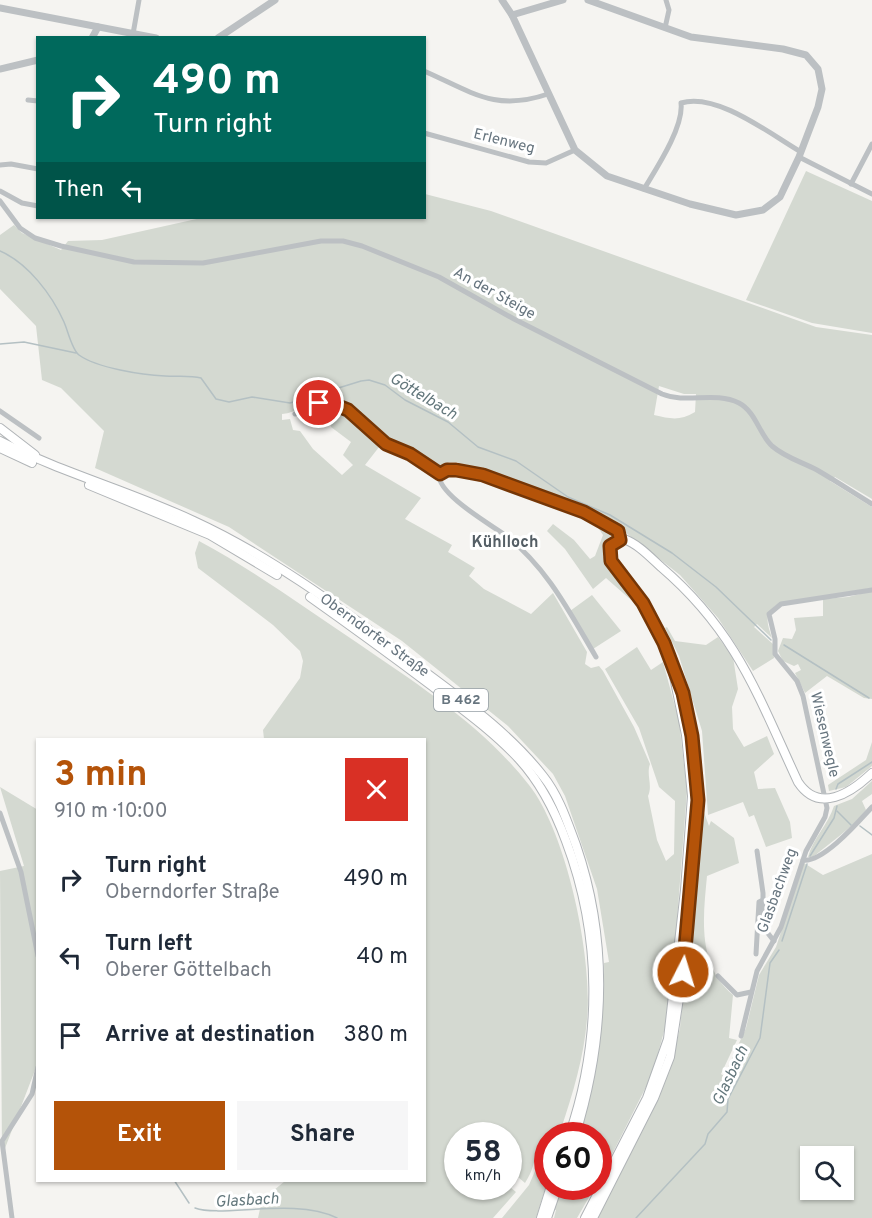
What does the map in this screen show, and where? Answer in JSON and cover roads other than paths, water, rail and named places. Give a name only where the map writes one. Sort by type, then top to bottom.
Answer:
[{"type":"main road","points":[[0,428],[40,463]]},
{"type":"main road","name":"B 462","points":[[0,441],[40,463]]},
{"type":"main road","name":"B 462","points":[[0,448],[40,463]]},
{"type":"main road","name":"Oberndorfer Straße","points":[[40,463],[188,525],[261,564],[338,617],[462,709],[494,736],[530,773],[550,802],[574,861],[589,921],[592,950],[591,1029],[585,1072],[572,1122]]},
{"type":"main road","name":"Oberndorfer Straße","points":[[40,463],[194,521],[264,560],[357,622],[466,704],[499,730],[543,776],[557,797],[581,860],[596,916],[600,1000],[595,1052],[578,1122]]},
{"type":"main road","points":[[585,1218],[647,1098],[668,1039],[685,890],[692,796],[686,735],[675,677],[664,643],[643,603],[610,558],[610,546],[620,540],[633,543],[657,563],[712,618],[755,685],[798,782],[811,796],[826,799],[848,793],[872,773]]},
{"type":"main road","points":[[593,1218],[662,1081],[677,1023],[698,800],[696,757],[689,719],[683,693],[675,677]]},
{"type":"main road","points":[[540,1218],[546,1200]]},
{"type":"main road","points":[[548,1218],[554,1200]]},
{"type":"street","points":[[133,34],[139,0]]},
{"type":"street","points":[[221,36],[275,0]]},
{"type":"street","points":[[502,0],[512,15],[575,150],[607,176],[736,215],[762,210],[780,197],[800,154],[818,107],[822,89],[818,69],[806,55],[783,49],[709,41],[665,28],[588,0]]},
{"type":"street","points":[[512,15],[563,0]]},
{"type":"street","points":[[665,28],[669,10],[666,0]]},
{"type":"street","points":[[0,8],[144,36]]},
{"type":"street","points":[[93,36],[98,27]]},
{"type":"street","points":[[0,69],[36,60]]},
{"type":"street","points":[[426,72],[503,102],[521,102],[548,94]]},
{"type":"street","points":[[28,100],[36,101]]},
{"type":"street","points":[[644,189],[672,136],[681,115],[681,103],[704,100],[717,105],[872,194]]},
{"type":"street","name":"Erlenweg","points":[[426,134],[528,162],[546,163],[575,150]]},
{"type":"street","points":[[851,184],[872,144]]},
{"type":"street","points":[[0,165],[11,164],[36,169]]},
{"type":"street","points":[[0,191],[22,203],[36,206]]},
{"type":"street","name":"An der Steige","points":[[0,201],[20,228],[35,238],[134,262],[169,264],[231,259],[321,241],[343,241],[439,277],[514,319],[669,397],[689,399],[716,397],[739,403],[747,408],[770,444],[783,455],[814,469],[872,504]]},
{"type":"street","points":[[295,414],[319,403],[328,402],[341,406],[386,444],[410,454],[440,474],[444,489],[508,537],[531,559],[553,585],[596,657]]},
{"type":"street","points":[[0,411],[39,438]]},
{"type":"street","points":[[440,474],[447,470],[456,470],[483,475],[601,520],[615,527],[620,540]]},
{"type":"street","name":"Wiesenwegle","points":[[826,799],[803,696],[793,675],[775,654],[775,639],[768,618],[772,609],[781,604],[872,590]]},
{"type":"street","name":"Glasbachweg","points":[[741,1036],[757,971],[774,941],[809,842],[825,817],[826,799]]},
{"type":"street","points":[[803,860],[813,859],[849,832],[872,807]]},
{"type":"street","points":[[0,813],[21,872],[36,946]]},
{"type":"street","points":[[757,851],[763,900],[763,927],[774,941]]},
{"type":"street","points":[[756,954],[759,902],[763,900]]},
{"type":"street","points":[[718,976],[737,995],[751,992]]},
{"type":"street","points":[[12,1218],[2,1141],[32,1094],[36,1076]]},
{"type":"waterway","name":"Göttelbach","points":[[0,251],[20,263],[46,291],[64,322],[74,349],[87,360],[132,372],[201,378],[216,399],[229,402],[252,397],[290,403],[361,381],[369,380],[385,385],[405,400],[448,422],[478,447],[516,461],[568,497],[610,515],[672,553],[716,587],[771,640]]},
{"type":"waterway","points":[[0,344],[24,342],[76,353]]},
{"type":"waterway","name":"Göttelbach","points":[[784,645],[869,698]]},
{"type":"waterway","name":"Glasbach","points":[[836,789],[838,784],[872,762]]},
{"type":"waterway","name":"Glasbach","points":[[810,856],[834,818],[837,806]]},
{"type":"waterway","points":[[837,811],[851,825]]},
{"type":"waterway","points":[[860,826],[872,835]]},
{"type":"waterway","name":"Glasbach","points":[[782,941],[807,864]]},
{"type":"waterway","name":"Glasbach","points":[[636,1218],[705,1144],[708,1134],[727,1112],[728,1099],[760,1038],[770,963],[779,950]]},
{"type":"waterway","name":"Glasbach","points":[[175,1182],[189,1203]]},
{"type":"waterway","name":"Glasbach","points":[[195,1208],[223,1211],[301,1209],[337,1218]]},
{"type":"district","name":"Kühlloch","points":[[505,543]]}]
